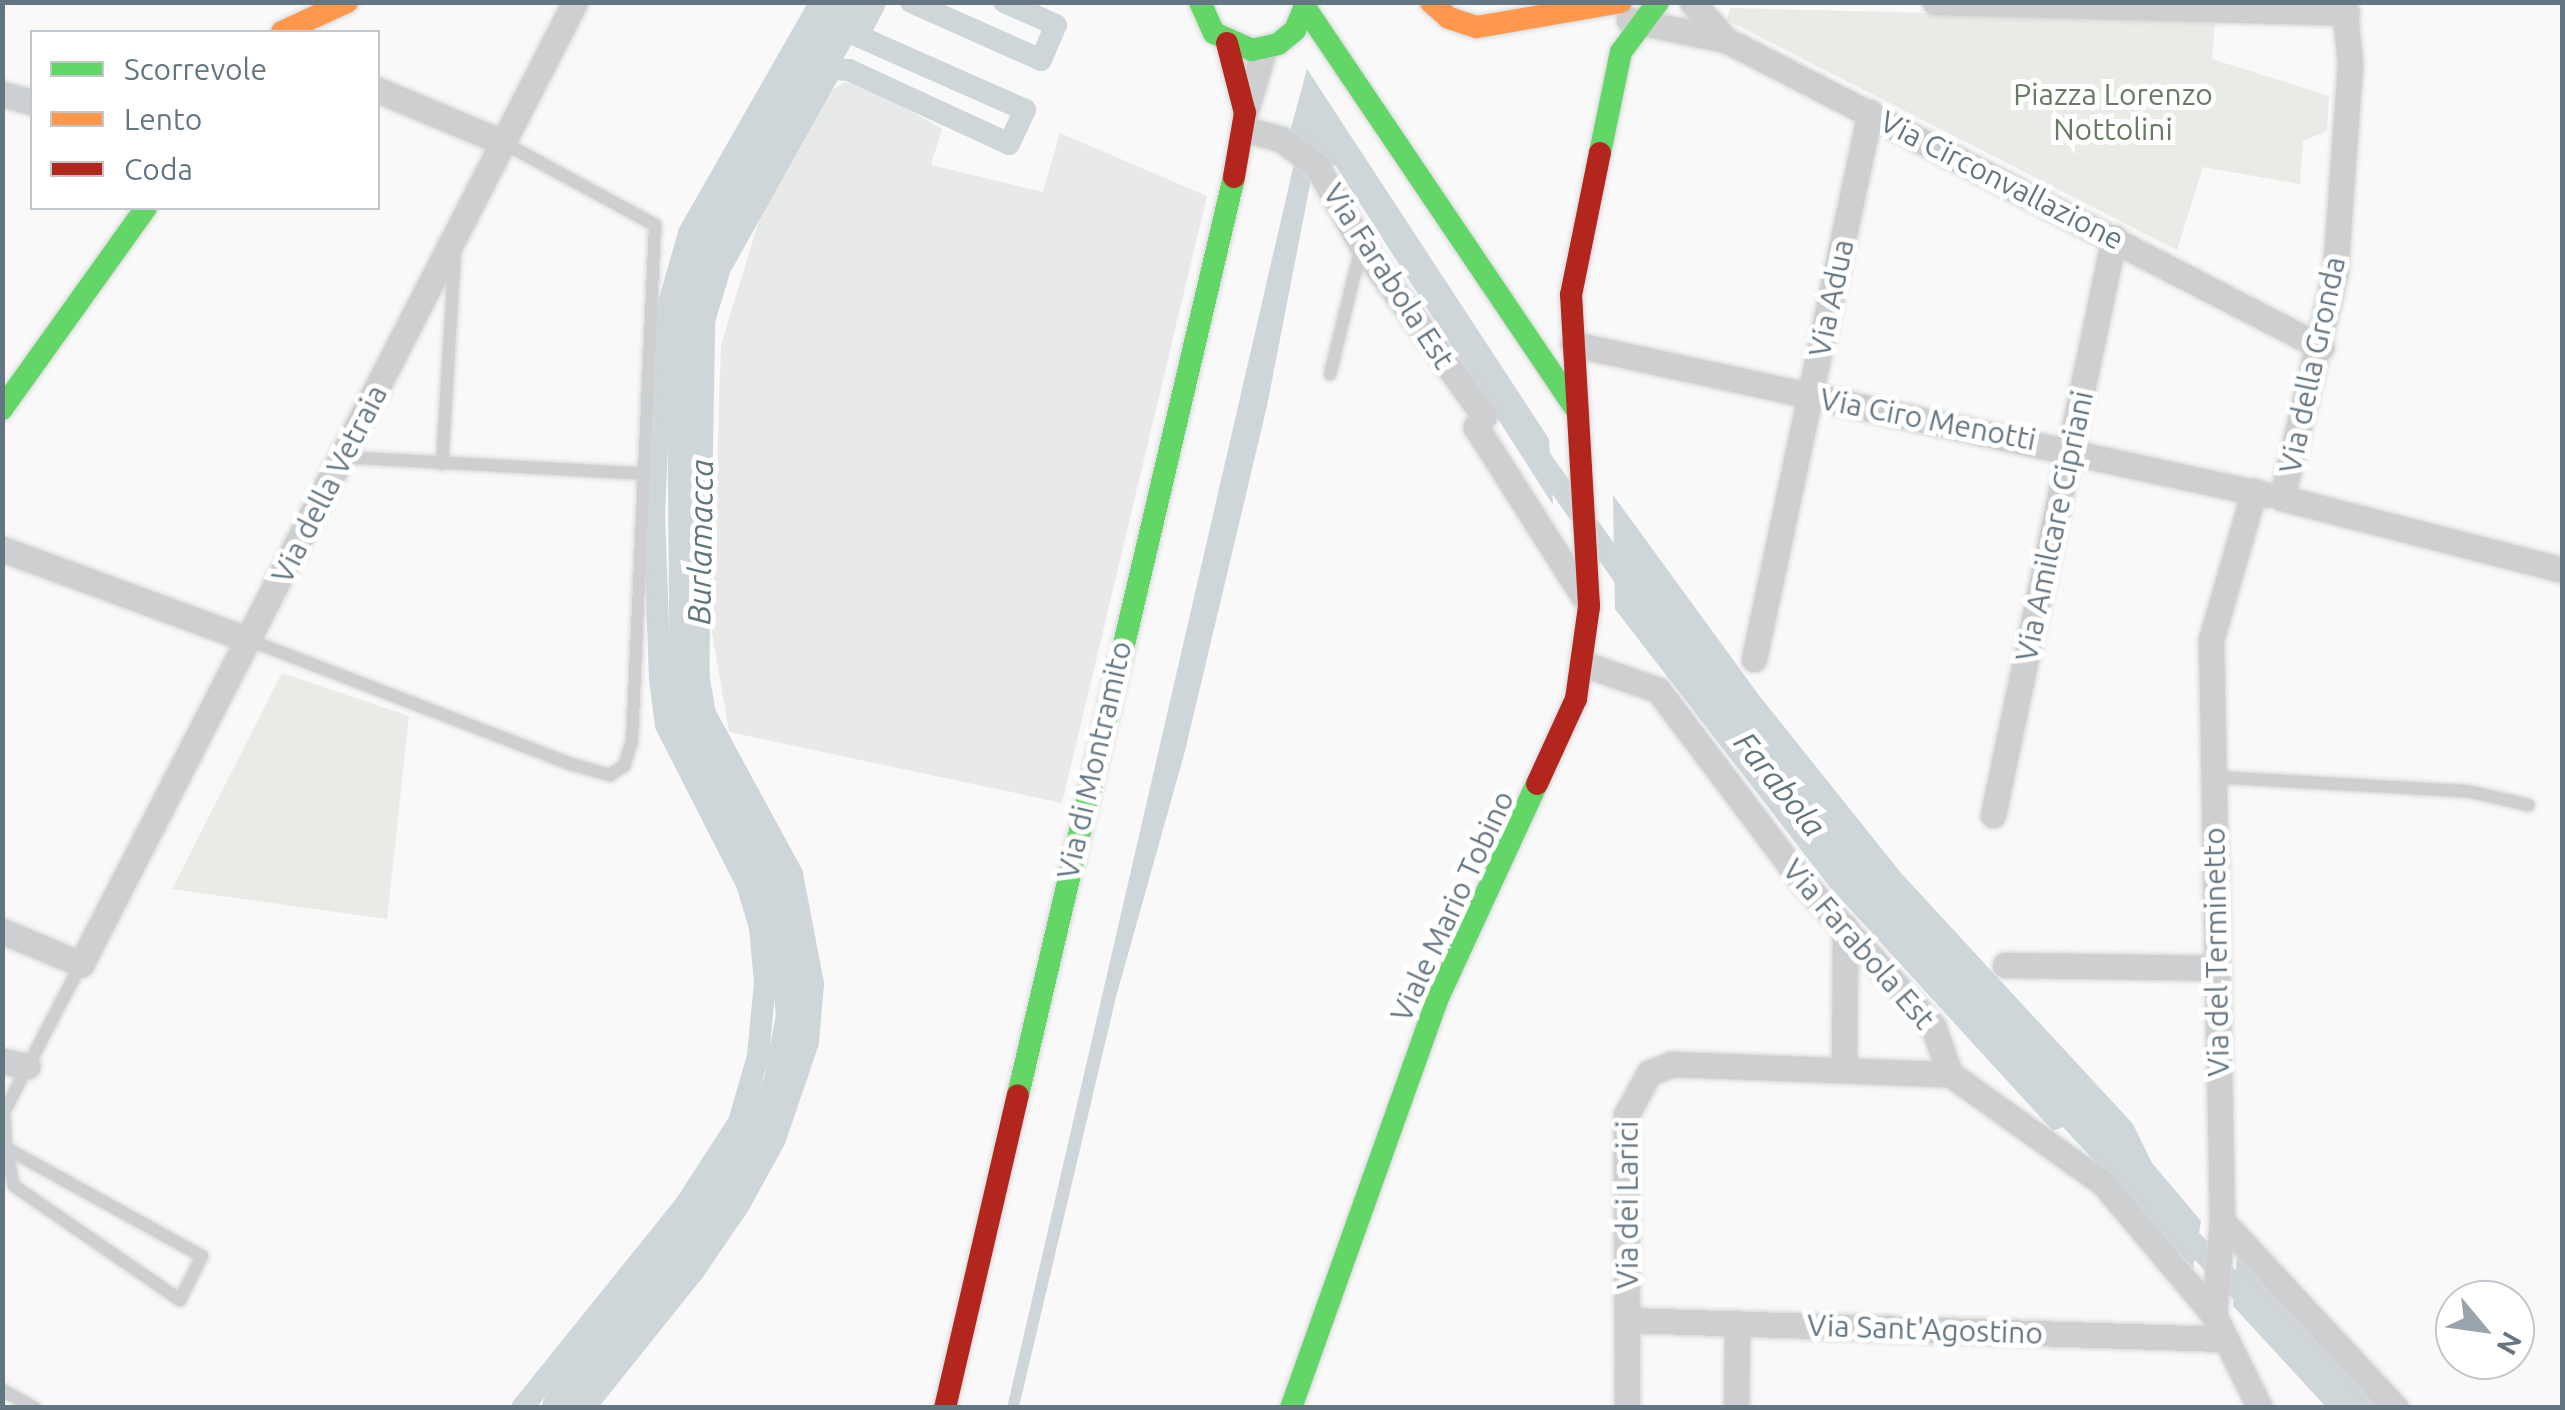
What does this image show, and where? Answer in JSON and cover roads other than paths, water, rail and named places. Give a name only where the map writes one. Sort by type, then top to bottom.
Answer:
[{"type":"main road","points":[[265,30],[284,2]]},
{"type":"main road","points":[[286,30],[348,2]]},
{"type":"main road","points":[[1431,2],[1449,18],[1477,27],[1614,6]]},
{"type":"main road","name":"Viale Mario Tobino","points":[[1291,1408],[1437,1000],[1561,741],[1584,664],[1588,606],[1571,295],[1621,52],[1658,2]]},
{"type":"main road","points":[[1199,3],[1214,33],[1228,43],[1318,55],[1362,97],[1580,416]]},
{"type":"main road","points":[[1271,46],[1307,4],[1351,70],[1362,97]]},
{"type":"main road","name":"Via di Montramito","points":[[944,1408],[1245,121],[1228,43]]},
{"type":"main road","points":[[2,409],[145,210]]},
{"type":"street","name":"Via della Vetraia","points":[[81,964],[575,2]]},
{"type":"street","name":"Via Circonvallazione","points":[[1692,2],[1726,40],[2321,346]]},
{"type":"street","points":[[1936,2],[2345,8]]},
{"type":"street","points":[[1614,6],[1640,25],[1726,40]]},
{"type":"street","name":"Via della Gronda","points":[[2345,8],[2341,226],[2321,346],[2282,498],[2562,570]]},
{"type":"street","name":"Via di Montramito","points":[[1245,121],[1271,46]]},
{"type":"street","points":[[380,91],[502,142]]},
{"type":"street","points":[[2,94],[30,101]]},
{"type":"street","name":"Via Adua","points":[[1754,659],[1870,112]]},
{"type":"street","name":"Via Farabola Est","points":[[1245,121],[1291,146],[1317,166],[1362,246],[1484,416],[1476,427],[1588,606]]},
{"type":"street","name":"Via Amilcare Cipriani","points":[[1994,815],[2114,238]]},
{"type":"street","name":"Via Ciro Menotti","points":[[1573,344],[2070,448],[2282,498]]},
{"type":"street","name":"Via del Terminetto","points":[[2218,1327],[2221,1230],[2214,968],[2213,626],[2254,491]]},
{"type":"street","points":[[2,549],[249,640]]},
{"type":"street","name":"Via Farabola Est","points":[[1584,664],[1643,680],[1658,690],[1801,880],[1934,1026],[1950,1074]]},
{"type":"street","points":[[1844,1066],[1846,927]]},
{"type":"street","points":[[2,931],[81,964]]},
{"type":"street","points":[[2005,965],[2214,968]]},
{"type":"street","points":[[2,1061],[28,1066]]},
{"type":"street","name":"Via dei Larici","points":[[1627,1408],[1626,1115],[1640,1084],[1672,1064],[1844,1066],[1950,1074]]},
{"type":"street","points":[[1950,1074],[2103,1183],[2218,1327],[2260,1408]]},
{"type":"street","points":[[2221,1230],[2396,1408]]},
{"type":"street","name":"Via Sant'Agostino","points":[[1627,1320],[2218,1327]]},
{"type":"street","points":[[1736,1408],[1737,1324]]},
{"type":"lane","points":[[249,640],[610,775],[624,766],[632,741],[655,224],[502,142]]},
{"type":"lane","points":[[442,464],[456,234]]},
{"type":"lane","points":[[1330,374],[1362,246]]},
{"type":"lane","points":[[343,457],[642,474]]},
{"type":"lane","points":[[2212,777],[2467,791],[2528,804]]},
{"type":"lane","points":[[6,1148],[202,1256],[180,1300],[14,1186],[6,1148],[4,1112],[81,964]]},
{"type":"lane","points":[[2,1390],[35,1408]]},
{"type":"water","points":[[1307,69],[1549,439],[1553,505],[1336,166],[1315,159],[1267,406],[1185,751],[1116,997],[1019,1407],[1007,1408],[1296,155],[1289,135]]},
{"type":"water","points":[[1613,495],[1758,694],[1901,873],[2133,1124],[2152,1163],[2201,1221],[2193,1268],[2063,1127],[2053,1131],[1829,886],[1615,609]]},
{"type":"water","points":[[2237,1255],[2378,1407],[2326,1407],[2233,1306]]},
{"type":"waterway","name":"Burlamacca","points":[[522,1408],[686,1204],[739,1122],[758,1056],[765,982],[760,927],[747,884],[666,725],[660,679],[654,516],[662,328],[689,233],[821,2]]},
{"type":"waterway","name":"Burlamacca","points":[[562,1408],[718,1212],[749,1163],[784,1082],[796,1015],[786,919],[690,716],[687,344],[692,294],[727,220],[853,2]]},
{"type":"waterway","name":"Burlamacca","points":[[584,1408],[693,1272],[740,1203],[775,1139],[808,1042],[813,984],[792,874],[705,714],[698,676],[704,321],[720,268],[831,69],[849,70],[1009,144],[1025,110],[858,36],[875,2]]},
{"type":"waterway","name":"Burlamacca","points":[[911,2],[1041,60],[1056,25],[1004,2]]},
{"type":"waterway","name":"Farabola","points":[[1533,448],[1630,585]]},
{"type":"waterway","name":"Farabola","points":[[2176,1225],[2255,1306]]},
{"type":"park label","name":"Piazza Lorenzo Nottolini","points":[[2113,111]]}]
